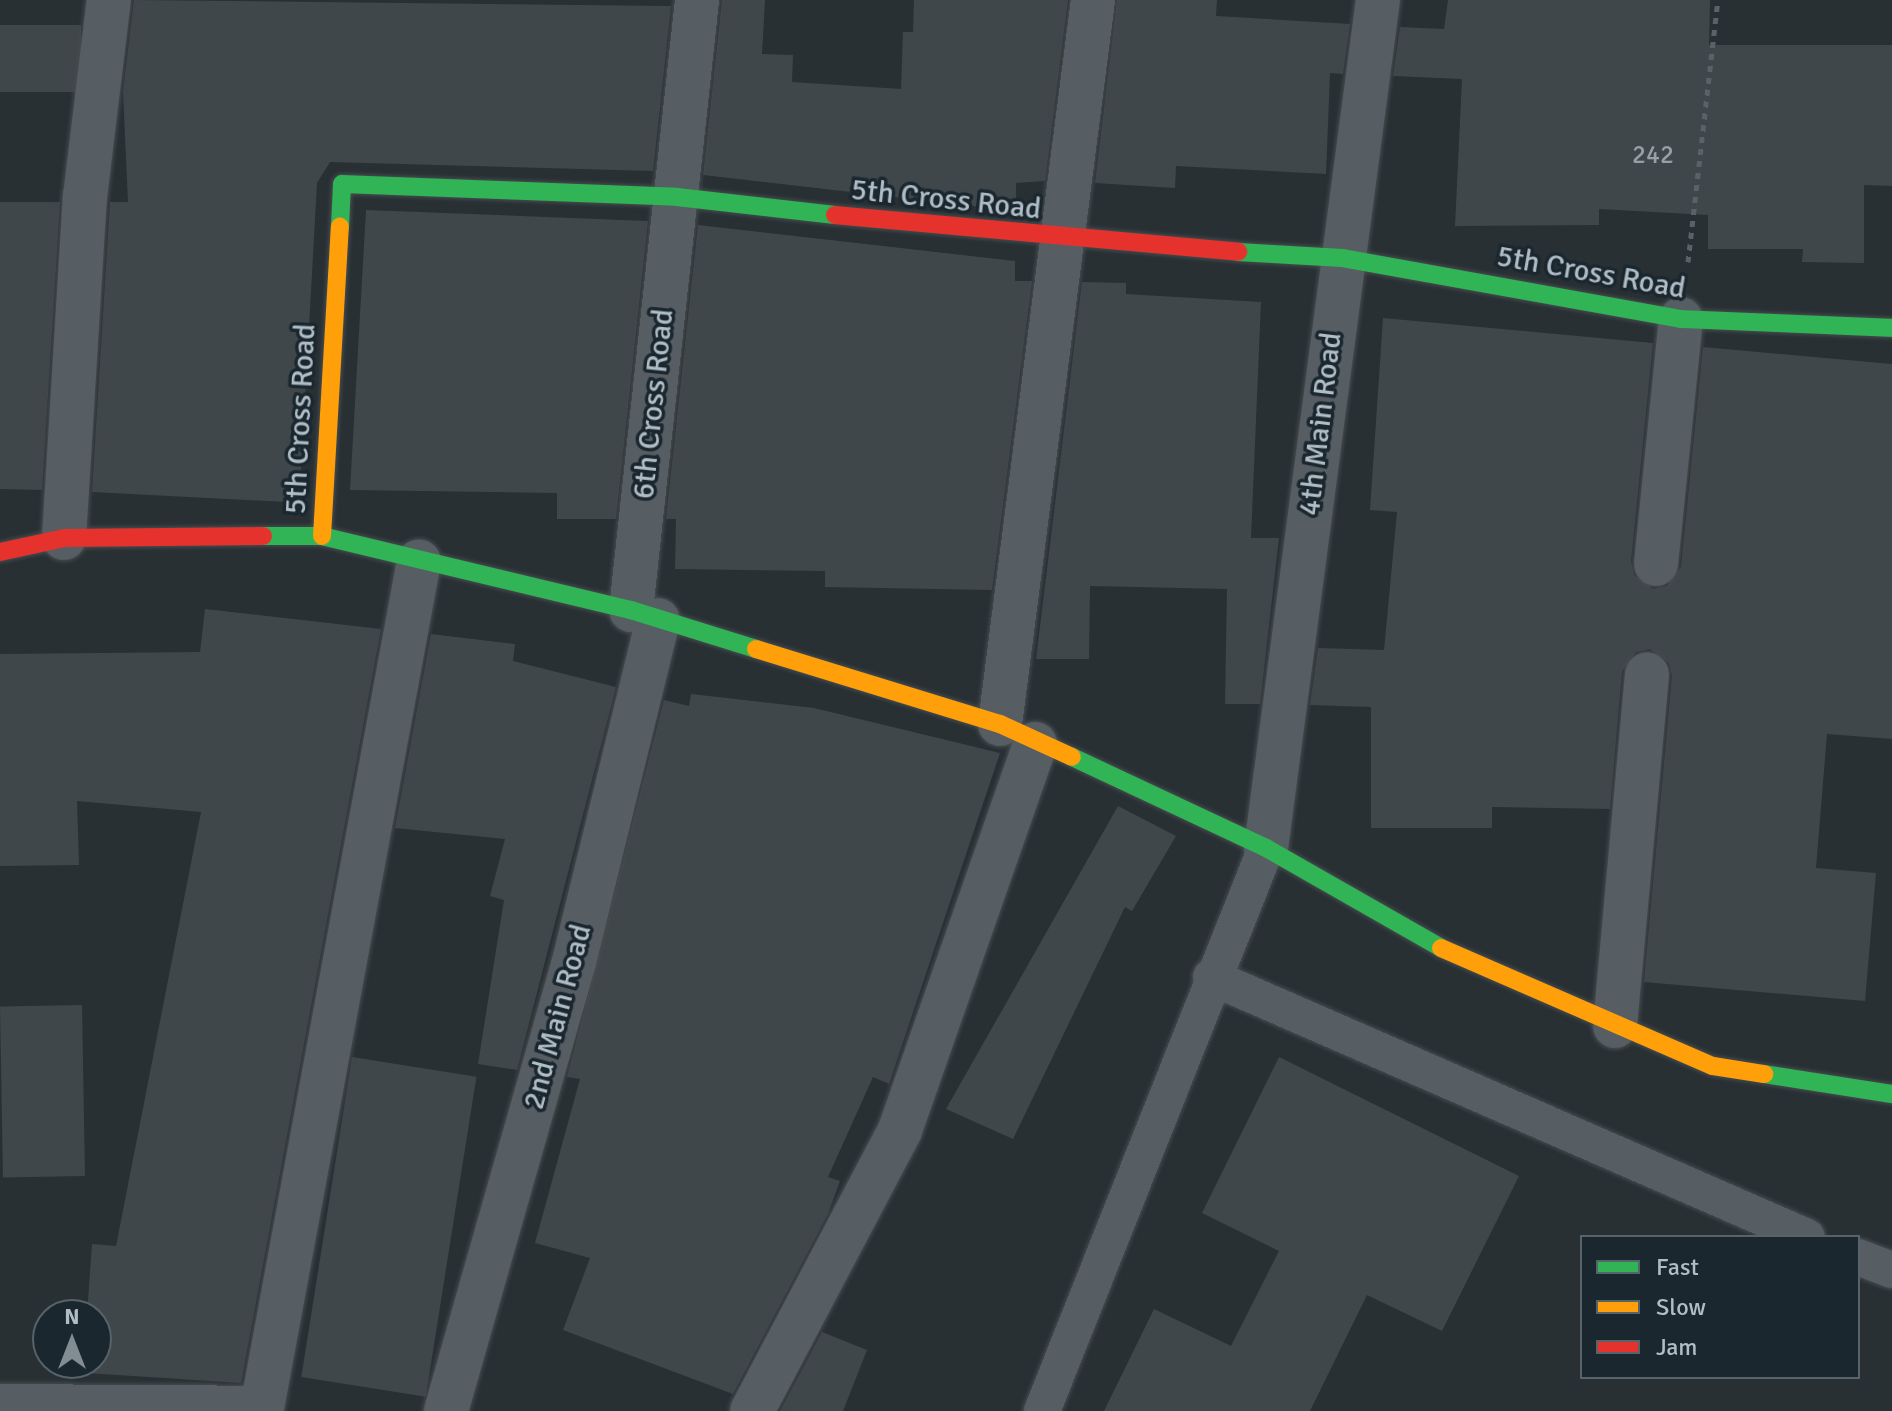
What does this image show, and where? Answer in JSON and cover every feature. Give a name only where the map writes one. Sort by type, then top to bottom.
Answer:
[{"type":"street","points":[[64,538],[85,197],[109,0]]},
{"type":"street","name":"6th Cross Road","points":[[644,615],[677,197],[697,0]]},
{"type":"street","points":[[752,1411],[900,1130],[1018,734],[1059,241],[1093,0]]},
{"type":"street","name":"4th Main Road","points":[[1266,848],[1378,0]]},
{"type":"street","name":"5th Cross Road","points":[[322,536],[342,184],[677,197],[1059,241],[1342,258],[1681,319],[1892,328]]},
{"type":"street","points":[[1656,564],[1681,319]]},
{"type":"street","points":[[0,552],[64,538],[322,536],[644,615],[1018,734],[1266,848],[1395,928],[1713,1066],[1892,1094]]},
{"type":"street","points":[[0,1406],[269,1410],[419,561]]},
{"type":"street","name":"2nd Main Road","points":[[446,1411],[574,962],[644,615]]},
{"type":"street","points":[[1615,1026],[1647,674]]},
{"type":"lane","points":[[1042,1411],[1211,977],[1266,848]]},
{"type":"lane","points":[[1211,977],[1802,1235]]},
{"type":"lane","points":[[1860,1258],[1892,1270]]},
{"type":"path","points":[[1681,319],[1718,0]]},
{"type":"building","points":[[134,0],[671,6],[653,171],[330,162],[317,183],[300,490],[287,490],[287,502],[92,492],[110,202],[128,202],[123,92]]},
{"type":"building","points":[[722,0],[765,0],[762,54],[793,55],[792,82],[901,89],[903,32],[913,32],[914,0],[1068,0],[1045,181],[1016,183],[1016,211],[703,175]]},
{"type":"building","points":[[1117,0],[1217,0],[1216,16],[1350,24],[1343,74],[1330,73],[1326,174],[1176,166],[1175,188],[1095,183]]},
{"type":"building","points":[[1448,0],[1710,0],[1709,45],[1892,45],[1892,186],[1864,185],[1864,263],[1802,262],[1803,249],[1708,249],[1708,215],[1599,209],[1599,225],[1455,226],[1462,79],[1393,76],[1400,27],[1444,29]]},
{"type":"building","points":[[0,25],[81,25],[81,92],[0,92]]},
{"type":"building","points":[[0,202],[60,202],[42,490],[0,489]]},
{"type":"building","points":[[366,210],[648,221],[616,519],[557,519],[557,493],[350,490]]},
{"type":"building","points":[[698,225],[1015,261],[1015,281],[1032,281],[992,590],[825,587],[825,571],[675,569],[676,519],[666,519]]},
{"type":"building","points":[[1082,282],[1126,283],[1126,294],[1261,302],[1251,538],[1279,538],[1260,704],[1225,704],[1227,589],[1090,586],[1089,659],[1036,659]]},
{"type":"building","points":[[1383,318],[1653,343],[1631,561],[1634,575],[1653,589],[1667,586],[1681,567],[1703,347],[1892,364],[1892,739],[1827,734],[1816,868],[1876,873],[1865,1001],[1644,982],[1672,676],[1669,663],[1650,649],[1636,652],[1622,671],[1610,809],[1492,807],[1492,828],[1371,828],[1371,707],[1310,705],[1318,648],[1384,650],[1397,512],[1370,510]]},
{"type":"building","points":[[205,609],[381,629],[241,1383],[112,1375],[112,1299],[88,1299],[92,1244],[116,1246],[201,812],[77,801],[79,865],[0,866],[0,654],[200,652]]},
{"type":"building","points":[[431,634],[515,644],[513,661],[616,687],[517,1070],[478,1064],[504,900],[490,896],[505,839],[395,828]]},
{"type":"building","points":[[691,694],[814,708],[1000,753],[889,1084],[873,1077],[828,1177],[840,1181],[828,1214],[733,1394],[563,1330],[590,1258],[535,1243],[580,1079],[567,1077],[664,700],[689,706]]},
{"type":"building","points":[[1118,806],[1176,836],[1132,911],[1125,907],[1013,1139],[946,1109]]},
{"type":"building","points":[[82,1005],[85,1176],[3,1177],[0,1006]]},
{"type":"building","points":[[352,1057],[476,1077],[426,1397],[301,1377]]},
{"type":"building","points":[[1279,1057],[1519,1176],[1442,1331],[1367,1295],[1310,1411],[1104,1411],[1154,1309],[1231,1346],[1279,1251],[1202,1213]]},
{"type":"building","points":[[822,1332],[867,1350],[843,1411],[780,1411]]},
{"type":"traffic: fast","points":[[340,227],[342,184],[677,197],[835,215]]},
{"type":"traffic: fast","points":[[1238,252],[1342,258],[1681,319],[1892,328]]},
{"type":"traffic: fast","points":[[263,536],[322,536],[631,610],[756,649]]},
{"type":"traffic: fast","points":[[1072,757],[1266,848],[1441,948]]},
{"type":"traffic: fast","points":[[1764,1074],[1892,1094]]},
{"type":"traffic: slow","points":[[322,536],[340,227]]},
{"type":"traffic: slow","points":[[756,649],[1000,724],[1072,757]]},
{"type":"traffic: slow","points":[[1441,948],[1713,1066],[1764,1074]]},
{"type":"traffic: jam","points":[[835,215],[1238,252]]},
{"type":"traffic: jam","points":[[0,552],[64,538],[263,536]]}]
